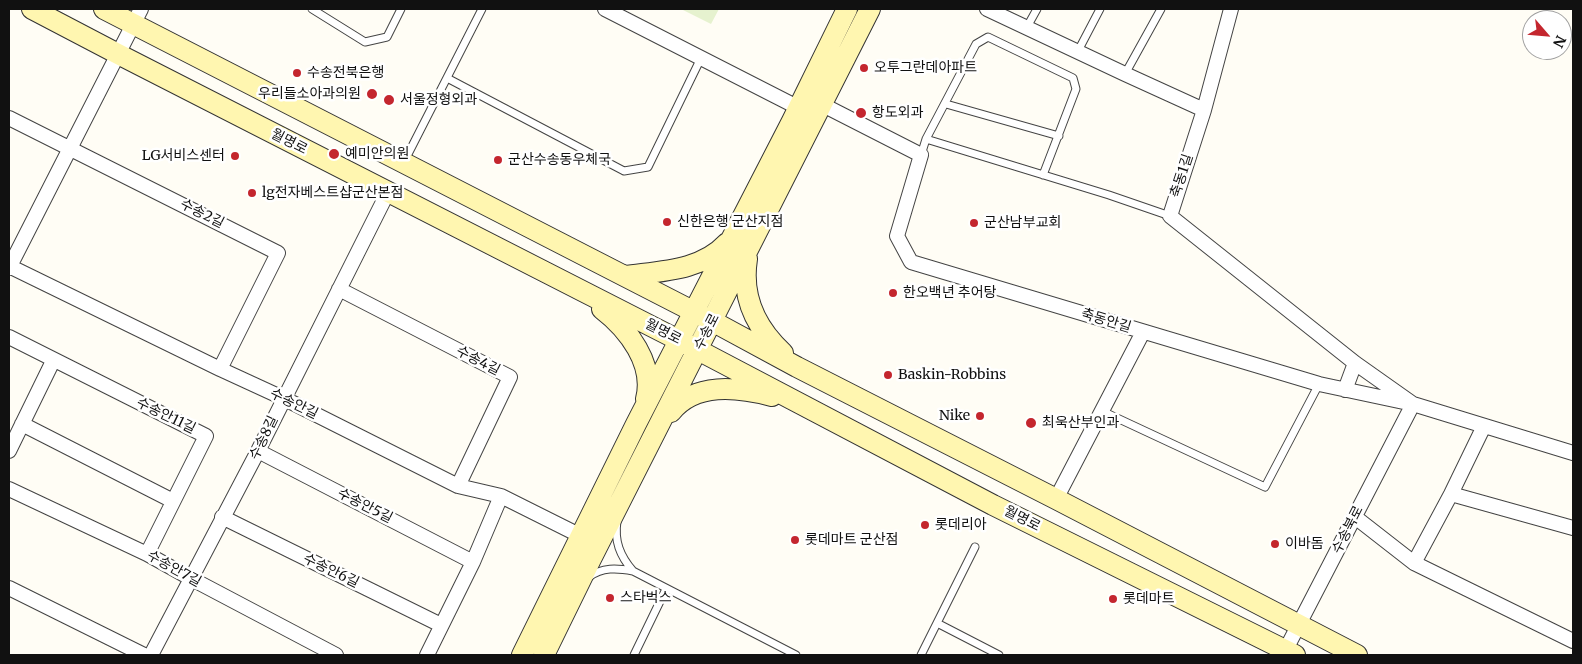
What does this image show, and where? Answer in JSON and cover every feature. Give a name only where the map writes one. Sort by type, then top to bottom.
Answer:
[{"type":"street","name":"월명로","points":[[32,9],[679,340],[993,505],[1288,654]]},
{"type":"street","points":[[104,9],[137,16],[404,162],[797,367],[1357,655]]},
{"type":"street","points":[[605,9],[799,108]]},
{"type":"street","name":"수송로","points":[[522,655],[640,417],[799,108],[847,9]]},
{"type":"street","name":"수송로","points":[[544,655],[870,9]]},
{"type":"street","points":[[987,9],[1204,110]]},
{"type":"street","name":"축동1길","points":[[1170,216],[1204,110],[1231,9]]},
{"type":"street","points":[[9,267],[137,16]]},
{"type":"street","points":[[822,105],[921,155]]},
{"type":"street","name":"수송2길","points":[[9,118],[278,253],[220,369]]},
{"type":"street","name":"축동안길","points":[[921,155],[897,236],[911,262],[1319,384],[1413,404],[1573,453]]},
{"type":"street","name":"수송8길","points":[[151,655],[258,451],[388,192]]},
{"type":"street","name":"축동안길","points":[[1170,216],[1355,363],[1413,404]]},
{"type":"street","points":[[625,276],[686,267],[706,259],[721,249],[733,236]]},
{"type":"street","points":[[748,250],[745,270],[751,311],[772,343],[797,367]]},
{"type":"street","name":"수송안길","points":[[9,267],[283,398],[458,486],[501,496],[581,536]]},
{"type":"street","name":"수송4길","points":[[339,289],[510,377],[458,486]]},
{"type":"street","points":[[577,289],[619,325],[641,355],[647,369],[649,381],[640,417]]},
{"type":"street","points":[[1056,499],[1143,332]]},
{"type":"street","name":"수송안11길","points":[[9,337],[53,361],[206,436],[147,554]]},
{"type":"street","points":[[9,451],[53,361]]},
{"type":"street","points":[[1345,390],[1355,363]]},
{"type":"street","points":[[658,429],[678,402],[691,394],[706,390],[740,390],[796,401]]},
{"type":"street","name":"수송북로","points":[[1288,654],[1299,626],[1413,404]]},
{"type":"street","points":[[22,424],[173,501]]},
{"type":"street","points":[[1414,562],[1451,494],[1484,426]]},
{"type":"street","name":"수송안5길","points":[[258,451],[473,562]]},
{"type":"street","name":"수송안7길","points":[[9,489],[147,554],[336,655]]},
{"type":"street","points":[[1451,494],[1573,528]]},
{"type":"street","points":[[427,655],[473,562],[501,496]]},
{"type":"street","name":"수송안6길","points":[[222,517],[441,625]]},
{"type":"street","points":[[1355,517],[1414,562],[1573,641]]},
{"type":"street","points":[[9,588],[144,655]]},
{"type":"lane","points":[[312,9],[365,42],[387,37],[401,9]]},
{"type":"lane","points":[[404,162],[482,9]]},
{"type":"lane","points":[[1027,27],[1037,9]]},
{"type":"lane","points":[[1078,51],[1100,9]]},
{"type":"lane","points":[[1125,74],[1161,9]]},
{"type":"lane","name":"축동안길","points":[[921,155],[926,139],[976,44],[988,37],[1073,78],[1076,89],[1059,136]]},
{"type":"lane","points":[[447,78],[624,171],[648,167],[701,58]]},
{"type":"lane","points":[[926,139],[1043,175],[1059,136],[946,104]]},
{"type":"lane","name":"축동1길","points":[[1043,175],[1170,216]]},
{"type":"lane","points":[[1102,411],[1265,488],[1319,384]]},
{"type":"lane","points":[[620,502],[616,526],[617,544],[623,559],[633,571]]},
{"type":"lane","points":[[921,655],[975,547]]},
{"type":"lane","points":[[575,593],[594,574],[605,569],[618,568],[633,571],[796,655]]},
{"type":"lane","points":[[634,655],[666,589]]},
{"type":"lane","points":[[937,623],[999,655]]},
{"type":"lane","points":[[778,655],[781,648]]},
{"type":"green space","points":[[681,9],[719,9],[711,24]]},
{"type":"place","name":"오투그란데아파트","points":[[864,68]]},
{"type":"place","name":"수송전북은행","points":[[297,73]]},
{"type":"place","name":"우리들소아과의원","points":[[372,94]]},
{"type":"place","name":"서울정형외과","points":[[389,100]]},
{"type":"place","name":"항도외과","points":[[861,113]]},
{"type":"place","name":"예미안의원","points":[[334,154]]},
{"type":"place","name":"LG서비스센터","points":[[235,156]]},
{"type":"place","name":"군산수송동우체국","points":[[498,160]]},
{"type":"place","name":"lg전자베스트샵군산본점","points":[[252,193]]},
{"type":"place","name":"신한은행 군산지점","points":[[667,222]]},
{"type":"place","name":"군산남부교회","points":[[974,223]]},
{"type":"place","name":"한오백년 추어탕","points":[[893,293]]},
{"type":"place","name":"Baskin-Robbins","points":[[888,375]]},
{"type":"place","name":"Nike","points":[[980,416]]},
{"type":"place","name":"최욱산부인과","points":[[1031,423]]},
{"type":"place","name":"롯데리아","points":[[925,525]]},
{"type":"place","name":"롯데마트 군산점","points":[[795,540]]},
{"type":"place","name":"이바돔","points":[[1275,544]]},
{"type":"place","name":"스타벅스","points":[[610,598]]},
{"type":"place","name":"롯데마트","points":[[1113,599]]}]
